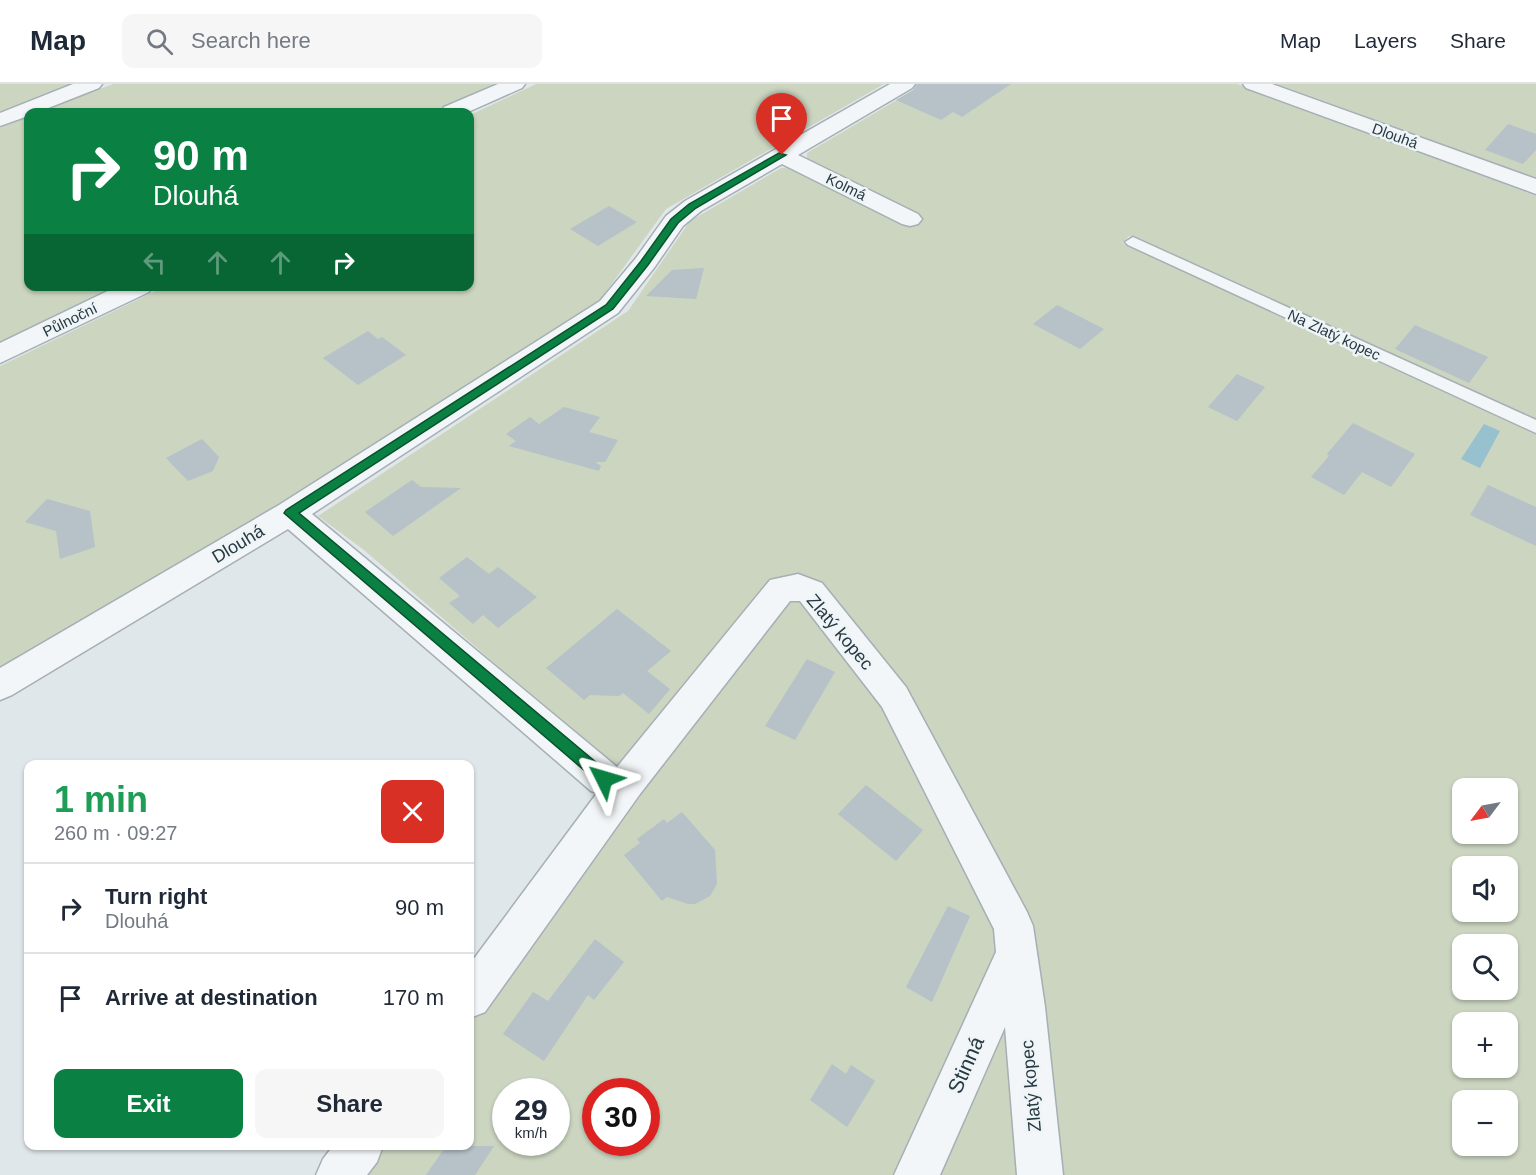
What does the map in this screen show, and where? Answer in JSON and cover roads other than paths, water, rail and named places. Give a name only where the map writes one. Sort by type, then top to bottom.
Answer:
[{"type":"street","points":[[31,108],[92,84]]},
{"type":"street","points":[[461,108],[514,84]]},
{"type":"street","name":"Dlouhá","points":[[0,685],[290,513],[609,307],[645,263],[674,221],[693,206],[904,84]]},
{"type":"street","name":"Dlouhá","points":[[1253,84],[1536,187]]},
{"type":"street","points":[[0,120],[24,111]]},
{"type":"street","name":"Kolmá","points":[[782,155],[910,219]]},
{"type":"street","name":"Půlnoční","points":[[0,354],[130,291]]},
{"type":"street","points":[[290,513],[604,779]]},
{"type":"street","name":"Zlatý kopec","points":[[474,992],[627,782],[773,598],[781,589],[798,587],[811,592],[894,697],[1013,926],[1024,1007],[1040,1175]]},
{"type":"street","name":"Stinná","points":[[916,1175],[1016,955]]},
{"type":"street","points":[[339,1175],[357,1150]]},
{"type":"lane","name":"Na Zlatý kopec","points":[[1133,242],[1536,428]]},
{"type":"water","points":[[1484,424],[1500,431],[1480,468],[1461,459]]}]
